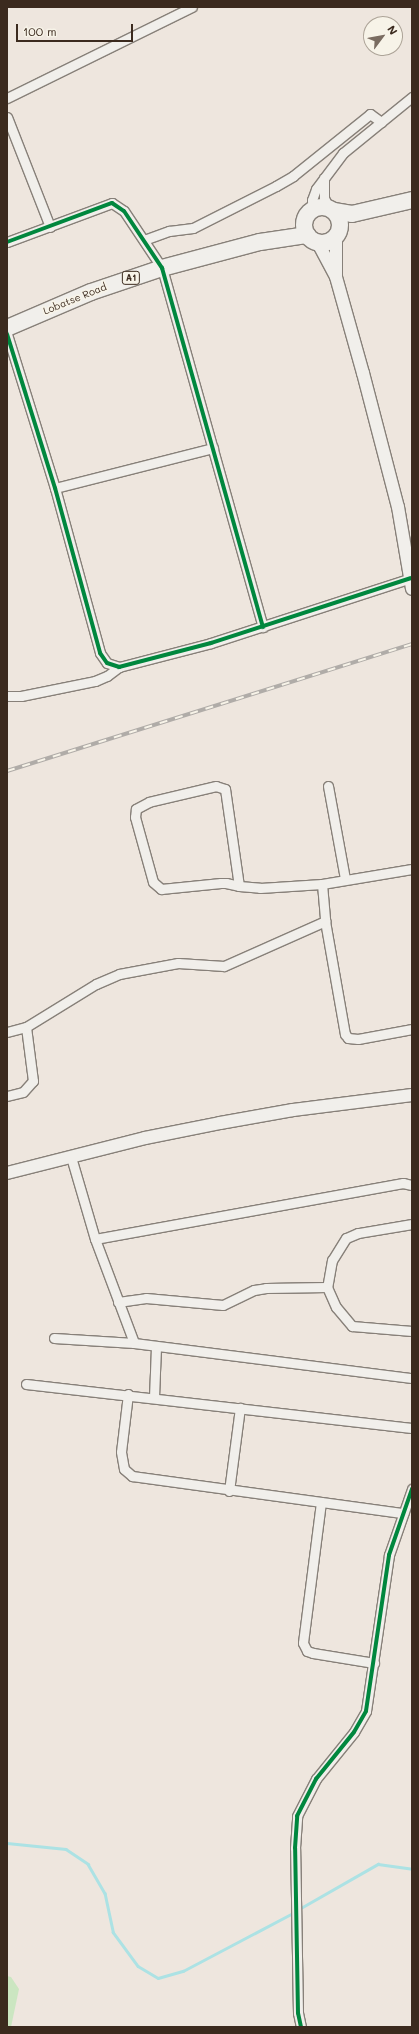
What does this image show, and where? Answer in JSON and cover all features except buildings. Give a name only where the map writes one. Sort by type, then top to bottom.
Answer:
[{"type":"highway","points":[[313,239],[304,223],[320,212],[352,214],[412,200]]},
{"type":"highway","name":"Lobatse Road","points":[[7,328],[92,292],[162,268],[260,242],[313,239],[325,243],[338,234],[371,218],[412,209]]},
{"type":"highway","points":[[320,212],[340,224],[338,234]]},
{"type":"highway","name":"Lobatse Road","points":[[260,242],[320,212]]},
{"type":"main road","points":[[336,277],[338,234]]},
{"type":"main road","points":[[313,239],[336,277],[398,507],[411,583]]},
{"type":"main road","points":[[7,1173],[71,1156],[234,1120],[293,1110],[412,1095]]},
{"type":"street","points":[[7,98],[187,8]]},
{"type":"street","points":[[320,212],[313,194],[343,153],[412,97]]},
{"type":"street","points":[[144,240],[169,231],[193,228],[276,186],[293,176],[370,114],[381,122]]},
{"type":"street","points":[[7,117],[50,227]]},
{"type":"street","points":[[320,212],[324,198],[324,178]]},
{"type":"street","points":[[7,242],[112,203],[124,211],[144,240],[162,268],[263,627]]},
{"type":"street","points":[[7,334],[55,488],[100,653],[107,663],[119,667]]},
{"type":"street","points":[[55,488],[213,448]]},
{"type":"street","points":[[7,696],[21,696],[95,681],[107,676],[119,667],[263,627],[411,583]]},
{"type":"street","points":[[239,886],[225,789],[216,786],[149,802],[136,810],[135,817],[153,882],[157,888],[164,890],[221,883],[239,886],[260,888],[322,884],[344,878],[412,869]]},
{"type":"street","points":[[328,786],[344,878]]},
{"type":"street","points":[[322,884],[325,921],[343,1028],[348,1038],[358,1039],[412,1029]]},
{"type":"street","points":[[7,1032],[26,1027],[96,984],[119,974],[178,963],[224,966],[325,921]]},
{"type":"street","points":[[7,1096],[23,1092],[33,1081],[26,1027]]},
{"type":"street","points":[[71,1156],[95,1240],[134,1343]]},
{"type":"street","points":[[95,1240],[403,1183],[412,1185]]},
{"type":"street","points":[[412,1224],[358,1233],[346,1238],[332,1260],[327,1287],[336,1307],[352,1326],[412,1331]]},
{"type":"street","points":[[118,1302],[146,1298],[223,1305],[254,1290],[266,1288],[327,1287]]},
{"type":"street","points":[[54,1338],[134,1343],[412,1378]]},
{"type":"street","points":[[154,1396],[156,1346]]},
{"type":"street","points":[[26,1384],[154,1396],[240,1408],[412,1428]]},
{"type":"street","points":[[128,1394],[121,1452],[122,1463],[128,1473],[229,1491],[403,1513]]},
{"type":"street","points":[[229,1491],[240,1408]]},
{"type":"street","points":[[301,2027],[298,2013],[298,1934],[295,1831],[302,1804],[316,1779],[361,1720],[368,1704],[386,1569],[412,1489]]},
{"type":"street","points":[[322,1502],[303,1643],[307,1651],[313,1654],[374,1663]]},
{"type":"green space","points":[[7,1976],[11,1977],[19,1989],[11,2027],[7,2027]]},
{"type":"waterway","points":[[7,1843],[66,1849],[88,1864],[105,1893],[113,1932],[138,1966],[158,1978],[183,1971],[295,1912]]},
{"type":"waterway","points":[[299,1909],[378,1864],[412,1869]]},
{"type":"railway","points":[[7,771],[412,644]]},
{"type":"cycle path","points":[[7,242],[112,203],[124,211],[162,268],[263,627]]},
{"type":"cycle path","points":[[7,334],[55,488],[100,653],[107,663],[119,667],[211,643],[411,578]]},
{"type":"cycle path","points":[[301,2027],[298,2013],[295,1848],[297,1816],[316,1779],[354,1732],[366,1711],[389,1555],[412,1489]]}]
